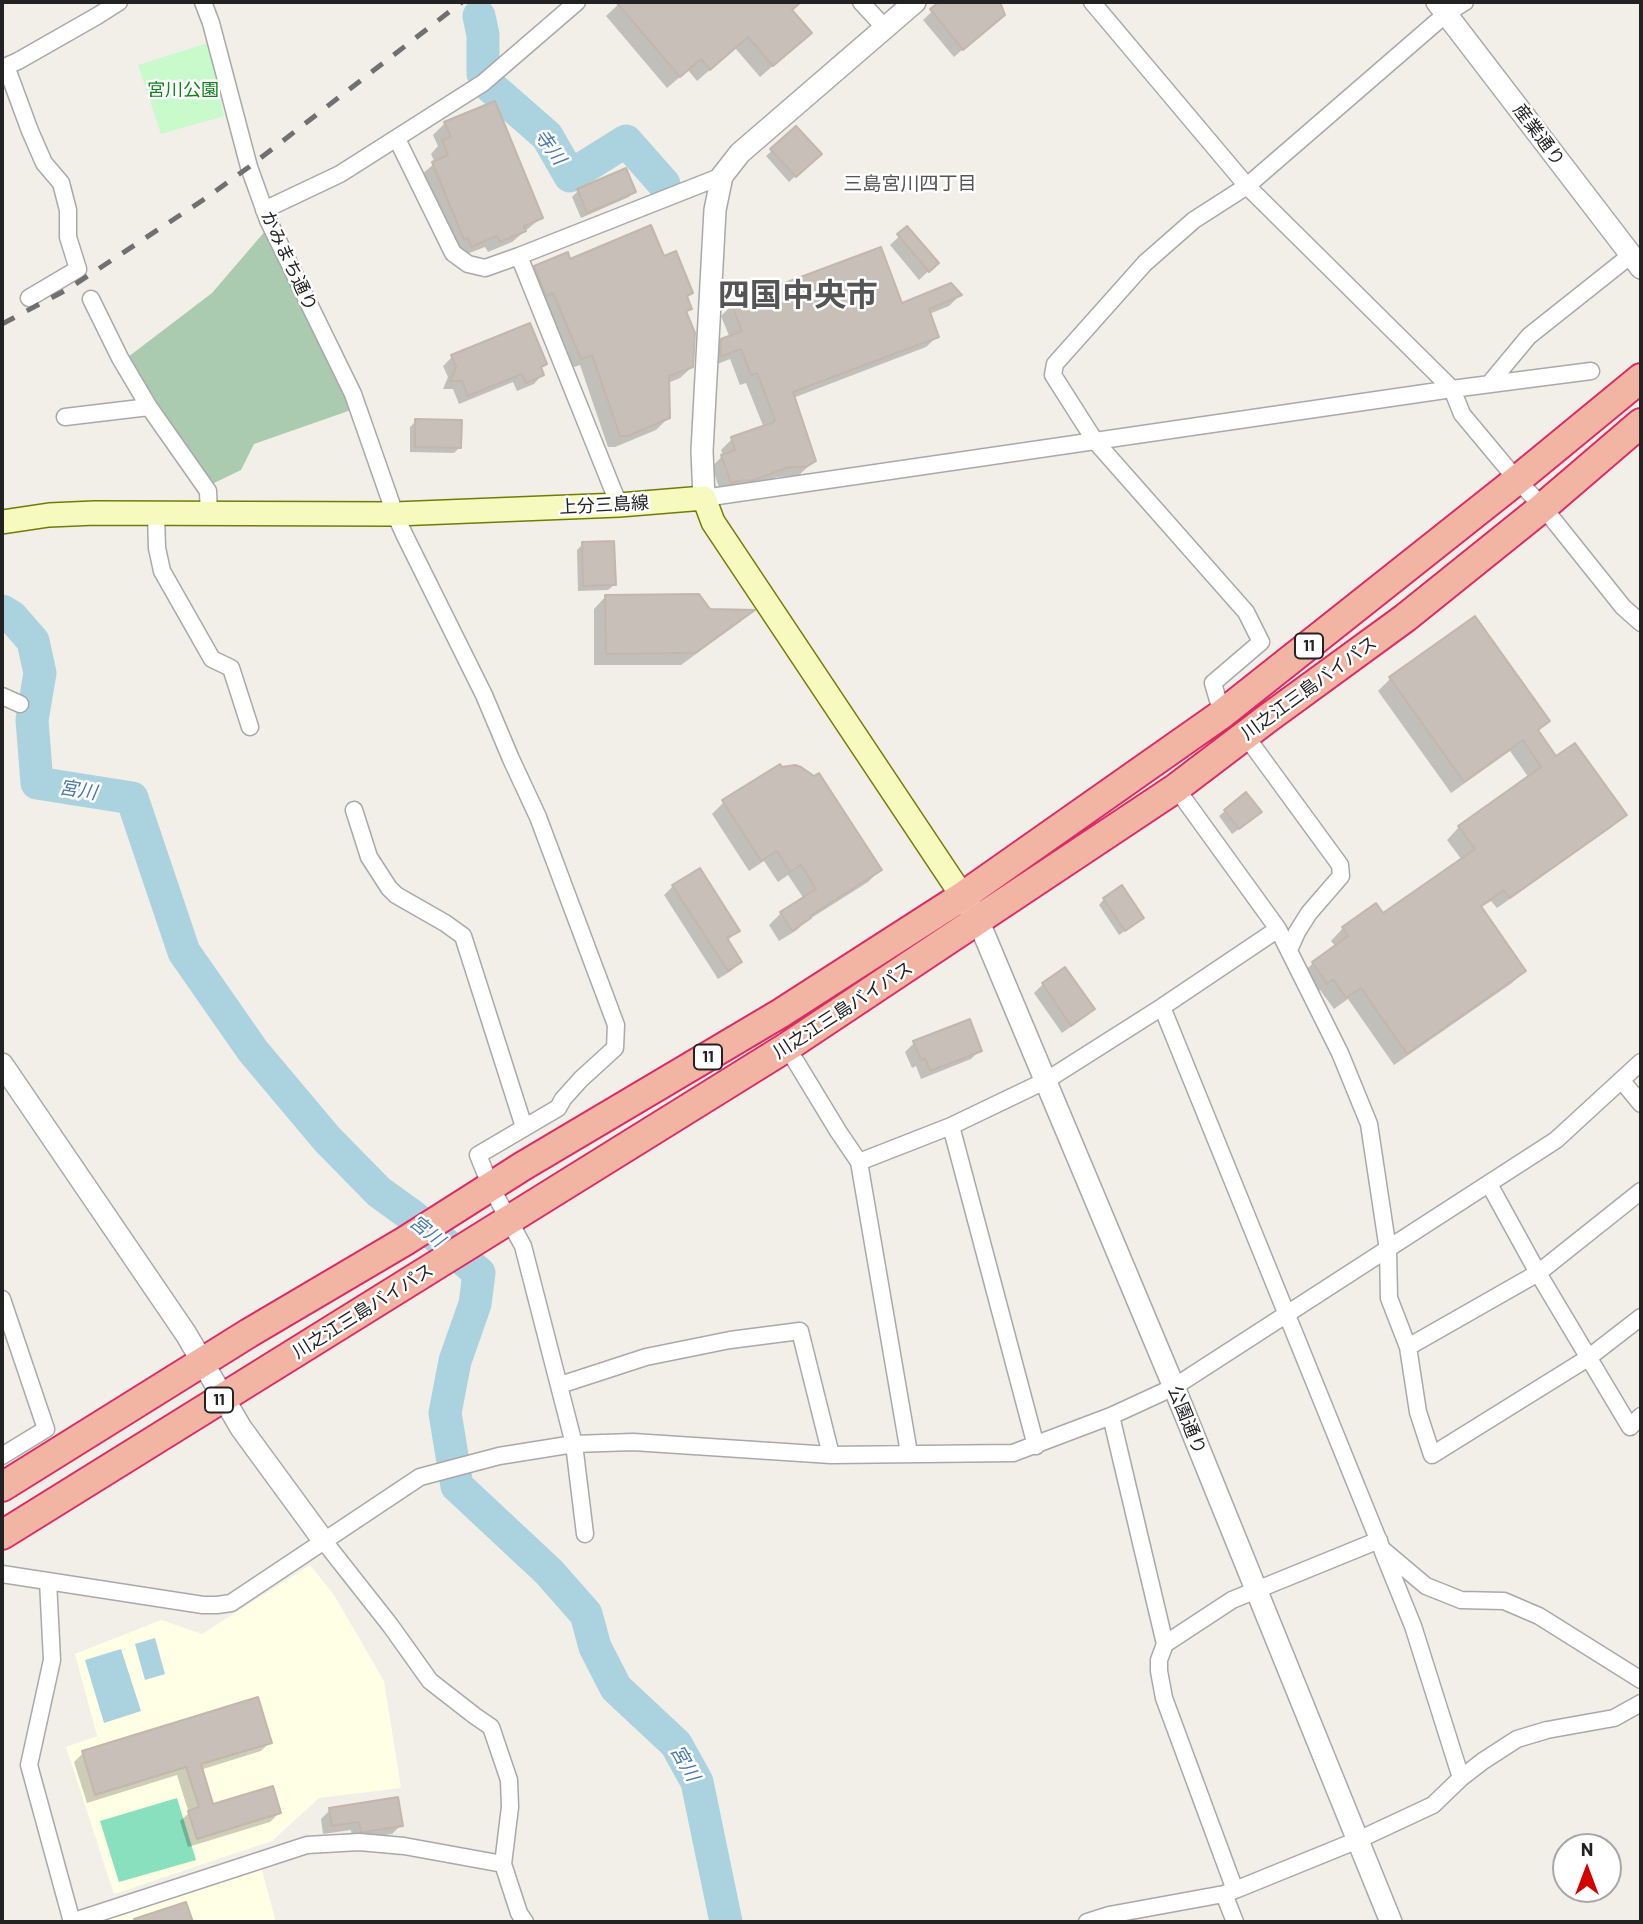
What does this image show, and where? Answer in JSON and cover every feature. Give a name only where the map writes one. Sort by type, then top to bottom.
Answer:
[{"type":"highway","name":"川之江三島バイパス","points":[[2,1487],[203,1361],[780,1013],[963,896],[1222,714],[1641,378]]},
{"type":"highway","name":"川之江三島バイパス","points":[[2,1535],[787,1047],[1176,788],[1405,618],[1544,507],[1641,423]]},
{"type":"main road","name":"上分三島線","points":[[2,522],[49,515],[95,513],[395,514],[619,505],[704,498]]},
{"type":"main road","points":[[704,498],[713,522],[978,920]]},
{"type":"street","points":[[29,298],[78,269],[68,237],[68,210],[61,183],[44,163],[4,67],[118,2]]},
{"type":"street","name":"かみまち通り","points":[[203,2],[249,167],[264,209],[353,394],[395,514],[484,695],[538,817],[616,1025],[615,1048],[580,1079],[558,1108],[478,1155],[491,1187]]},
{"type":"street","points":[[264,209],[340,174],[487,80],[577,2]]},
{"type":"street","points":[[861,2],[885,28]]},
{"type":"street","points":[[915,2],[740,153],[722,176],[715,209],[702,451],[704,498],[1591,371]]},
{"type":"street","points":[[1092,2],[1247,186],[1452,389],[1462,414],[1517,480],[1544,507],[1623,607],[1641,623]]},
{"type":"street","points":[[1222,714],[1213,683],[1261,642],[1246,612],[1095,441],[1053,375],[1055,364],[1145,263],[1194,220],[1247,186],[1442,8],[1465,2]]},
{"type":"street","name":"産業通り","points":[[1442,8],[1636,261]]},
{"type":"street","points":[[397,139],[453,253],[468,264],[485,268],[722,176]]},
{"type":"street","points":[[519,256],[619,505]]},
{"type":"street","points":[[1489,384],[1529,336],[1636,261]]},
{"type":"street","points":[[91,299],[120,358],[149,407],[208,491],[209,514]]},
{"type":"street","points":[[65,417],[149,407]]},
{"type":"street","points":[[156,514],[156,548],[162,571],[212,659],[231,668],[250,727]]},
{"type":"street","points":[[2,696],[20,704]]},
{"type":"street","points":[[1245,735],[1340,865],[1341,876],[1309,913],[1289,950]]},
{"type":"street","points":[[1176,788],[1278,929],[1340,1053],[1369,1124],[1388,1250],[1389,1298],[1408,1347],[1418,1412],[1432,1455],[1588,1359],[1641,1317]]},
{"type":"street","points":[[354,810],[369,857],[389,888],[463,936],[524,1127]]},
{"type":"street","name":"公園通り","points":[[978,920],[1174,1387],[1391,1922]]},
{"type":"street","points":[[859,1162],[951,1126],[1047,1080],[1278,929]]},
{"type":"street","points":[[1162,1007],[1413,1626],[1461,1778]]},
{"type":"street","points":[[787,1047],[859,1162],[909,1453]]},
{"type":"street","points":[[2,1574],[203,1605],[231,1603],[420,1476],[499,1456],[574,1444],[633,1442],[831,1455],[1013,1453],[1036,1446],[1174,1387],[1556,1140],[1641,1062]]},
{"type":"street","points":[[2,1064],[203,1361],[241,1428],[323,1540],[430,1681],[491,1727],[509,1780],[510,1807],[503,1864],[519,1913],[525,1922]]},
{"type":"street","points":[[1622,1081],[1641,1104]]},
{"type":"street","points":[[951,1126],[1036,1446]]},
{"type":"street","points":[[1489,1184],[1538,1273],[1630,1427],[1641,1416]]},
{"type":"street","points":[[491,1187],[523,1246],[574,1444],[585,1534]]},
{"type":"street","points":[[1408,1347],[1538,1273],[1641,1191]]},
{"type":"street","points":[[2,1299],[46,1429],[2,1456]]},
{"type":"street","points":[[560,1385],[646,1357],[730,1340],[800,1331],[831,1455]]},
{"type":"street","points":[[2,1345],[19,1350]]},
{"type":"street","points":[[1111,1416],[1165,1644],[1159,1660],[1164,1698],[1229,1892],[1235,1922]]},
{"type":"street","points":[[1165,1644],[1232,1600],[1380,1545]]},
{"type":"street","points":[[1380,1545],[1426,1586],[1461,1600],[1504,1601],[1539,1616],[1641,1680]]},
{"type":"street","points":[[48,1581],[52,1660],[29,1765],[71,1922],[89,1919],[307,1846],[359,1842],[404,1846],[503,1864]]},
{"type":"street","points":[[1087,1922],[1229,1892],[1358,1840],[1433,1805],[1461,1778],[1517,1739],[1547,1730],[1614,1718],[1641,1703]]},
{"type":"shaded area","points":[[266,230],[354,409],[254,444],[241,470],[210,485],[128,357],[212,293]]},
{"type":"shaded area","points":[[310,1565],[334,1595],[384,1681],[401,1788],[319,1798],[272,1841],[114,1894],[66,1747],[97,1736],[75,1654],[161,1620],[202,1634]]},
{"type":"shaded area","points":[[261,1867],[276,1922],[94,1922]]},
{"type":"green space","name":"宮川公園","points":[[208,43],[224,116],[161,134],[138,65]]},
{"type":"green space","points":[[177,1798],[196,1860],[119,1882],[100,1821]]},
{"type":"water","points":[[155,1638],[165,1674],[145,1680],[135,1644]]},
{"type":"water","points":[[121,1649],[141,1711],[104,1723],[85,1660]]},
{"type":"building","points":[[616,2],[801,2],[792,10],[812,33],[773,66],[748,37],[710,70],[701,59],[680,77]]},
{"type":"building","points":[[939,2],[1000,2],[1005,15],[963,50],[930,9]]},
{"type":"building","points":[[495,101],[543,218],[524,226],[526,231],[500,242],[497,236],[471,247],[468,238],[464,240],[432,162],[448,155],[442,140],[451,137],[444,122]]},
{"type":"building","points":[[796,126],[822,154],[796,177],[770,149]]},
{"type":"building","points":[[626,168],[636,192],[587,213],[577,189]]},
{"type":"building","points":[[651,225],[664,256],[676,251],[693,293],[687,296],[692,309],[686,311],[695,333],[693,367],[669,376],[670,418],[628,436],[620,436],[592,355],[581,359],[553,293],[546,296],[534,266],[568,252],[570,259]]},
{"type":"building","points":[[907,226],[939,263],[929,272],[897,234]]},
{"type":"building","points":[[881,247],[902,303],[951,283],[962,295],[929,309],[939,337],[793,392],[816,461],[806,467],[789,467],[754,480],[731,483],[721,455],[735,450],[731,437],[775,420],[757,373],[751,375],[741,349],[720,357],[721,339],[742,331],[731,303]]},
{"type":"building","points":[[530,323],[547,364],[541,367],[544,375],[526,383],[522,374],[468,396],[462,381],[450,381],[456,367],[451,355]]},
{"type":"building","points":[[415,419],[462,420],[461,448],[415,447]]},
{"type":"building","points":[[614,541],[616,585],[583,586],[582,542]]},
{"type":"building","points":[[699,594],[710,609],[755,610],[695,653],[606,654],[605,595]]},
{"type":"building","points":[[1475,616],[1550,721],[1538,730],[1556,756],[1575,743],[1627,815],[1510,898],[1504,890],[1481,906],[1526,971],[1407,1054],[1361,988],[1346,998],[1333,979],[1327,984],[1312,962],[1348,936],[1342,927],[1376,903],[1383,913],[1475,849],[1458,826],[1541,767],[1523,740],[1464,782],[1389,677]]},
{"type":"building","points":[[780,764],[782,767],[801,767],[814,776],[819,773],[882,870],[810,916],[811,918],[792,931],[780,912],[816,889],[801,865],[790,872],[777,851],[761,861],[722,800]]},
{"type":"building","points":[[1246,792],[1262,812],[1239,829],[1224,810]]},
{"type":"building","points":[[700,868],[740,931],[727,938],[742,962],[728,971],[672,885]]},
{"type":"building","points":[[1122,885],[1144,918],[1125,931],[1103,898]]},
{"type":"building","points":[[1065,967],[1095,1009],[1071,1026],[1042,983]]},
{"type":"building","points":[[970,1019],[982,1051],[930,1071],[925,1058],[921,1060],[913,1041]]},
{"type":"building","points":[[258,1697],[272,1743],[201,1764],[213,1804],[273,1786],[281,1813],[197,1839],[188,1811],[199,1807],[186,1767],[95,1795],[82,1751]]},
{"type":"building","points":[[398,1797],[403,1826],[361,1832],[359,1822],[332,1826],[329,1808]]},
{"type":"building","points":[[186,1902],[193,1922],[135,1922],[134,1919]]},
{"type":"waterway","name":"寺川","points":[[479,16],[483,35],[483,74],[491,87],[547,136],[570,176],[626,141],[664,184]]},
{"type":"waterway","name":"宮川","points":[[2,611],[12,617],[33,641],[40,673],[32,720],[37,783],[132,798],[184,952],[253,1051],[327,1139],[379,1192],[415,1218],[479,1273],[475,1304],[455,1361],[445,1413],[457,1486],[549,1572],[586,1614],[595,1647],[616,1688],[676,1744],[697,1782],[726,1922]]},
{"type":"railway","points":[[2,324],[68,289],[203,200],[462,2]]},
{"type":"district","name":"三島宮川四丁目","points":[[910,184]]},
{"type":"district","name":"四国中央市","points":[[798,295]]}]
